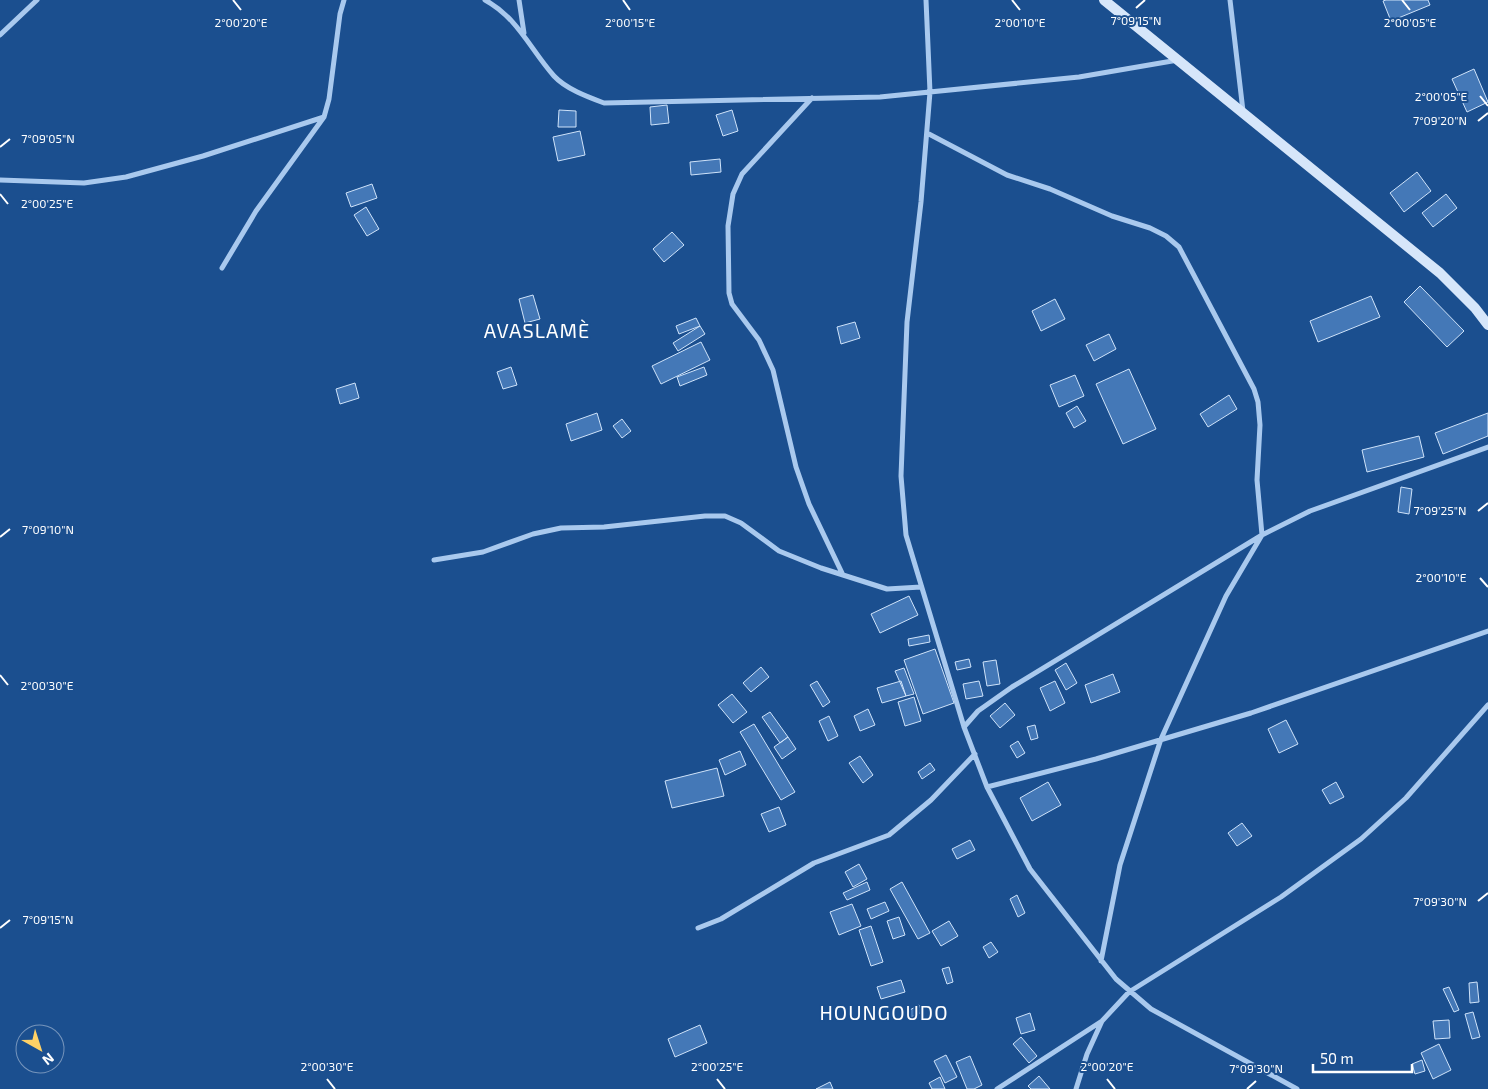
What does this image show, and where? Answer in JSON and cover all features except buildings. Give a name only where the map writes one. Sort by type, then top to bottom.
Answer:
[{"type":"street","points":[[0,35],[37,0]]},
{"type":"street","points":[[222,268],[256,211],[324,117],[329,99],[340,14],[344,0]]},
{"type":"street","points":[[485,0],[499,7],[524,33],[555,77],[587,97],[604,103],[880,97],[1079,77],[1178,60]]},
{"type":"street","points":[[519,0],[524,33]]},
{"type":"street","points":[[926,0],[930,92],[907,322],[901,476],[906,535],[964,727],[987,787],[1030,869],[1073,922],[1100,961],[1129,992],[1151,1009],[1297,1089]]},
{"type":"street","points":[[1104,0],[1440,274],[1475,308],[1488,325]]},
{"type":"street","points":[[1230,0],[1243,112]]},
{"type":"street","points":[[812,98],[742,174],[733,194],[728,226],[729,293],[732,304],[759,340],[773,370],[796,467],[809,504],[843,575]]},
{"type":"street","points":[[0,180],[84,184],[126,177],[203,156],[324,117]]},
{"type":"street","points":[[926,133],[1007,175],[1050,188],[1112,216],[1150,228],[1166,236],[1179,247],[1254,389],[1258,402],[1260,425],[1256,480],[1262,535],[1226,596],[1161,739],[1120,865],[1100,961]]},
{"type":"street","points":[[964,727],[978,711],[1012,687],[1262,535],[1310,510],[1488,446]]},
{"type":"street","points":[[434,560],[482,552],[533,534],[561,528],[604,527],[695,517],[725,516],[741,523],[779,551],[843,575],[887,589],[921,587]]},
{"type":"street","points":[[987,787],[1251,713],[1488,631]]},
{"type":"street","points":[[997,1089],[1102,1020],[1129,992],[1281,897],[1361,840],[1406,798],[1488,705]]},
{"type":"street","points":[[698,928],[721,919],[814,863],[889,835],[931,800],[974,754]]},
{"type":"street","points":[[1076,1089],[1087,1054],[1102,1020]]},
{"type":"district","name":"AVASLAMÈ","points":[[537,331]]},
{"type":"district","name":"HOUNGOUDO","points":[[884,1013]]}]
